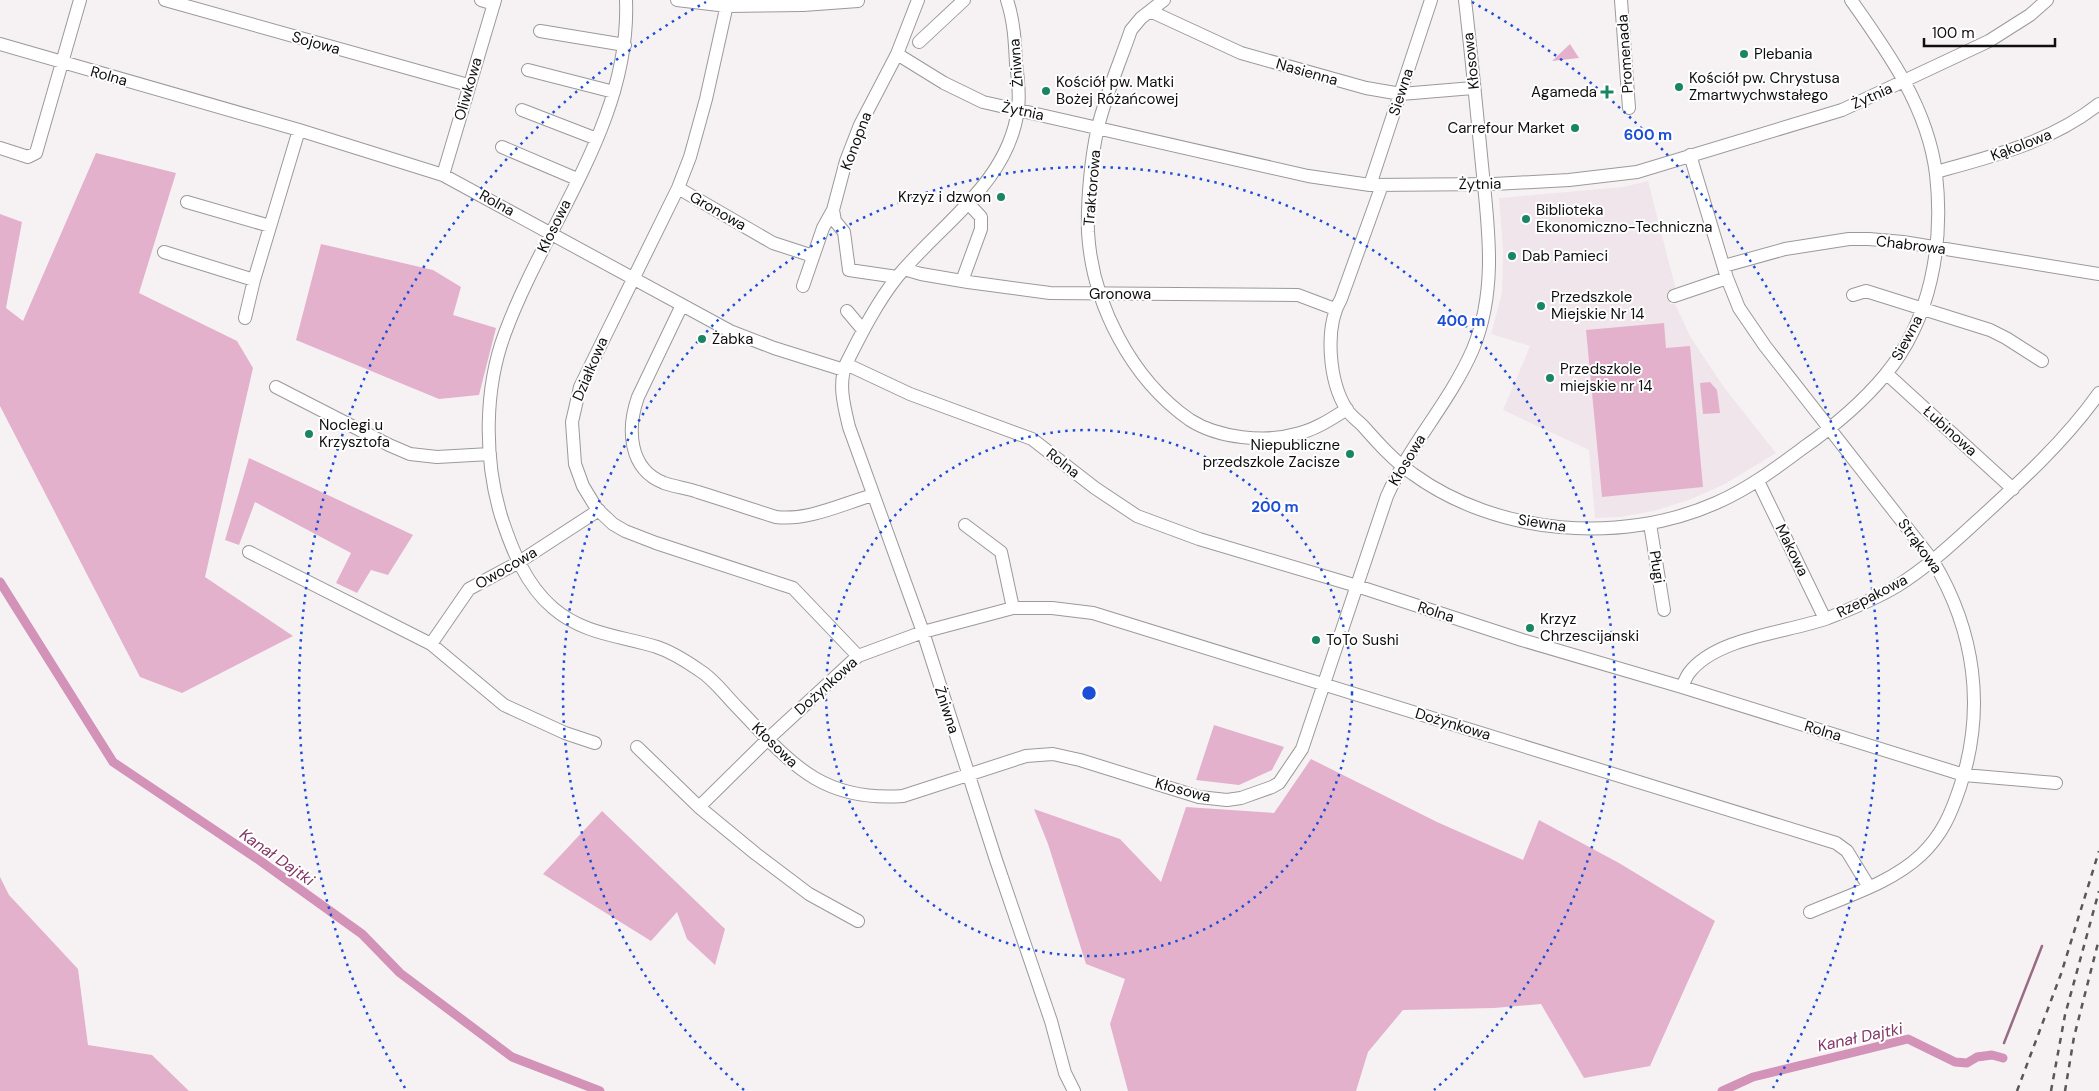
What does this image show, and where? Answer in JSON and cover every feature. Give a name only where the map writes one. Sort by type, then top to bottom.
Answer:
[{"type":"street","points":[[0,148],[28,156],[36,153],[80,0]]},
{"type":"street","name":"Sojowa","points":[[165,0],[468,85]]},
{"type":"street","name":"Kłosowa","points":[[626,0],[625,45],[614,92],[597,138],[550,233],[505,332],[496,363],[490,418],[490,454],[497,502],[509,542],[518,562],[534,586],[554,608],[578,624],[603,635],[659,648],[684,660],[704,673],[800,770],[830,787],[848,794],[883,797],[903,796],[1026,756],[1053,754],[1080,760],[1199,797],[1227,800],[1242,798],[1279,783],[1302,749],[1387,496],[1402,466],[1463,370],[1479,331],[1486,303],[1490,264],[1464,0]]},
{"type":"street","points":[[677,0],[803,5],[858,1]]},
{"type":"street","name":"Konopna","points":[[803,286],[823,228],[833,210],[846,161],[860,125],[897,54],[918,0]]},
{"type":"street","points":[[919,42],[964,0]]},
{"type":"street","name":"Żniwna","points":[[1007,0],[1013,17],[1018,83],[1018,110],[1007,146],[994,173],[968,203],[900,273],[863,330],[845,367],[842,396],[848,427],[922,632],[1051,1021],[1065,1073],[1074,1091]]},
{"type":"street","name":"Traktorowa","points":[[1164,0],[1131,30],[1098,128],[1088,205],[1091,257],[1100,294],[1126,351],[1142,374],[1165,400],[1191,421],[1217,431],[1244,438],[1269,439],[1297,434],[1324,424],[1347,410]]},
{"type":"street","name":"Siewna","points":[[1431,0],[1401,94],[1376,185],[1341,299],[1335,309],[1331,361],[1337,386],[1347,410],[1402,466],[1451,497],[1507,518],[1545,526],[1581,528],[1650,524],[1714,504],[1758,481],[1831,428],[1858,405],[1886,374],[1908,340],[1922,309],[1932,279],[1939,218],[1936,172],[1922,122],[1905,81],[1879,38],[1851,0]]},
{"type":"street","name":"Promenada","points":[[1621,0],[1629,108]]},
{"type":"street","name":"Żytnia","points":[[897,54],[944,83],[984,102],[1308,176],[1376,185],[1483,184],[1569,180],[1631,173],[1842,110],[1989,41],[2030,15],[2047,0]]},
{"type":"street","name":"Oliwkowa","points":[[443,175],[490,1]]},
{"type":"street","name":"Działkowa","points":[[727,3],[704,107],[690,157],[678,188],[632,279],[575,401],[572,422],[575,464],[583,486],[599,510],[613,524],[625,531],[656,543],[793,588],[858,656]]},
{"type":"street","name":"Nasienna","points":[[1150,11],[1241,52],[1366,88],[1401,94],[1473,88]]},
{"type":"street","points":[[540,31],[625,45]]},
{"type":"street","name":"Rolna","points":[[0,44],[299,130],[443,175],[730,331],[765,345],[845,367],[910,394],[1032,439],[1095,488],[1137,516],[1199,539],[1357,586],[1522,640],[1682,687],[1964,775],[2056,782]]},
{"type":"street","points":[[528,70],[614,92]]},
{"type":"street","name":"Kąkolowa","points":[[1936,172],[1995,156],[2043,139],[2080,120],[2099,104]]},
{"type":"street","points":[[522,110],[597,138]]},
{"type":"street","points":[[245,318],[254,280],[299,130]]},
{"type":"street","points":[[502,147],[577,180]]},
{"type":"street","name":"Strąkowa","points":[[1690,155],[1725,272],[1739,308],[1760,338],[1933,561],[1957,608],[1972,669],[1974,723],[1971,749],[1950,817],[1943,831],[1921,855],[1901,871],[1810,912]]},
{"type":"street","name":"Gronowa","points":[[678,188],[772,243],[812,256]]},
{"type":"street","points":[[187,202],[270,226]]},
{"type":"street","points":[[962,281],[981,229],[980,217],[968,203]]},
{"type":"street","name":"Gronowa","points":[[833,210],[835,221],[844,232],[850,270],[921,274],[1050,293],[1269,293],[1298,295],[1335,309]]},
{"type":"street","name":"Chabrowa","points":[[1674,296],[1725,272],[1785,248],[1849,239],[1903,242],[2099,274]]},
{"type":"street","points":[[164,252],[254,280]]},
{"type":"street","name":"Siewna","points":[[1854,295],[1866,291],[1990,330],[2042,361]]},
{"type":"street","points":[[682,305],[638,397],[633,412],[630,427],[634,449],[645,471],[663,482],[776,517],[790,519],[804,517],[872,494]]},
{"type":"street","points":[[847,311],[863,330]]},
{"type":"street","name":"Łubinowa","points":[[1886,374],[2013,489]]},
{"type":"street","points":[[276,387],[410,454],[423,457],[490,454]]},
{"type":"street","name":"Rzepakowa","points":[[1682,687],[1689,673],[1705,658],[1726,647],[1825,619],[1857,606],[1896,586],[1933,561],[2013,489],[2084,414],[2099,393]]},
{"type":"street","name":"Makowa","points":[[1758,481],[1825,619]]},
{"type":"street","name":"Owocowa","points":[[431,644],[469,590],[518,562],[599,510]]},
{"type":"street","name":"Pługi","points":[[1650,524],[1664,610]]},
{"type":"street","points":[[965,525],[1001,552],[1013,608]]},
{"type":"street","points":[[249,552],[431,644],[504,705],[565,733],[595,743]]},
{"type":"street","name":"Dożynkowa","points":[[699,808],[768,739],[858,656],[922,632],[1013,608],[1052,608],[1093,613],[1836,843],[1847,851],[1868,887]]},
{"type":"street","points":[[637,747],[699,808],[756,854],[809,894],[858,921]]},
{"type":"shaded area","points":[[1570,44],[1579,58],[1552,61]]},
{"type":"shaded area","points":[[96,153],[176,173],[139,293],[237,341],[253,368],[205,577],[293,636],[182,693],[140,677],[0,406],[0,214],[22,222],[6,308],[23,321]]},
{"type":"shaded area","points":[[1648,181],[1676,290],[1669,291],[1670,304],[1675,304],[1691,338],[1723,386],[1776,453],[1725,484],[1689,500],[1654,511],[1620,517],[1595,518],[1589,450],[1503,410],[1530,346],[1491,334],[1502,293],[1503,250],[1499,198],[1623,187]]},
{"type":"shaded area","points":[[321,244],[433,270],[461,287],[453,315],[496,328],[479,395],[439,399],[296,340]]},
{"type":"shaded area","points":[[1664,323],[1666,348],[1690,346],[1703,487],[1602,497],[1586,330]]},
{"type":"shaded area","points":[[1710,382],[1717,390],[1720,413],[1703,414],[1700,383]]},
{"type":"shaded area","points":[[249,458],[413,535],[388,575],[371,570],[357,593],[336,583],[351,553],[255,502],[239,545],[225,540]]},
{"type":"shaded area","points":[[1214,725],[1284,747],[1272,770],[1239,785],[1196,780]]},
{"type":"shaded area","points":[[1311,759],[1437,822],[1523,860],[1539,820],[1619,863],[1715,921],[1650,1066],[1584,1078],[1541,1004],[1494,1008],[1403,1010],[1368,1052],[1356,1091],[1128,1091],[1110,1024],[1125,979],[1086,964],[1048,844],[1034,809],[1120,839],[1161,882],[1186,807],[1274,813]]},
{"type":"shaded area","points":[[602,811],[725,929],[715,965],[687,939],[677,912],[651,941],[543,874]]},
{"type":"shaded area","points":[[0,877],[9,895],[78,969],[88,1045],[152,1055],[189,1091],[0,1091]]},
{"type":"waterway","name":"Kanał Dajtki","points":[[0,582],[113,762],[259,860],[362,934],[400,973],[512,1057],[600,1091]]},
{"type":"waterway","points":[[2004,1043],[2042,946]]},
{"type":"waterway","name":"Kanał Dajtki","points":[[1722,1091],[1753,1077],[1908,1039],[1955,1062],[1967,1063],[1977,1057],[1992,1055],[2003,1058]]},
{"type":"railway","points":[[2017,1091],[2061,974],[2099,851]]},
{"type":"railway","points":[[2051,1091],[2065,1015],[2099,891]]},
{"type":"railway","points":[[2065,1091],[2074,1037],[2099,939]]},
{"type":"place","name":"Plebania","points":[[1744,54]]},
{"type":"place","name":"Kościół pw. Chrystusa Zmartwychwstałego","points":[[1679,87]]},
{"type":"place","name":"Kościół pw. Matki Bożej Różańcowej","points":[[1046,91]]},
{"type":"place","name":"Agameda","points":[[1607,92]]},
{"type":"place","name":"Carrefour Market","points":[[1575,128]]},
{"type":"place","name":"Krzyz i dzwon","points":[[1001,197]]},
{"type":"place","name":"Biblioteka Ekonomiczno-Techniczna","points":[[1526,219]]},
{"type":"place","name":"Dab Pamieci","points":[[1512,256]]},
{"type":"place","name":"Przedszkole Miejskie Nr 14","points":[[1541,306]]},
{"type":"place","name":"Żabka","points":[[702,339]]},
{"type":"place","name":"Przedszkole miejskie nr 14","points":[[1550,378]]},
{"type":"place","name":"Noclegi u Krzysztofa","points":[[309,434]]},
{"type":"place","name":"Niepubliczne przedszkole Zacisze","points":[[1350,454]]},
{"type":"place","name":"Krzyz Chrzescijanski","points":[[1530,628]]},
{"type":"place","name":"ToTo Sushi","points":[[1316,640]]}]
